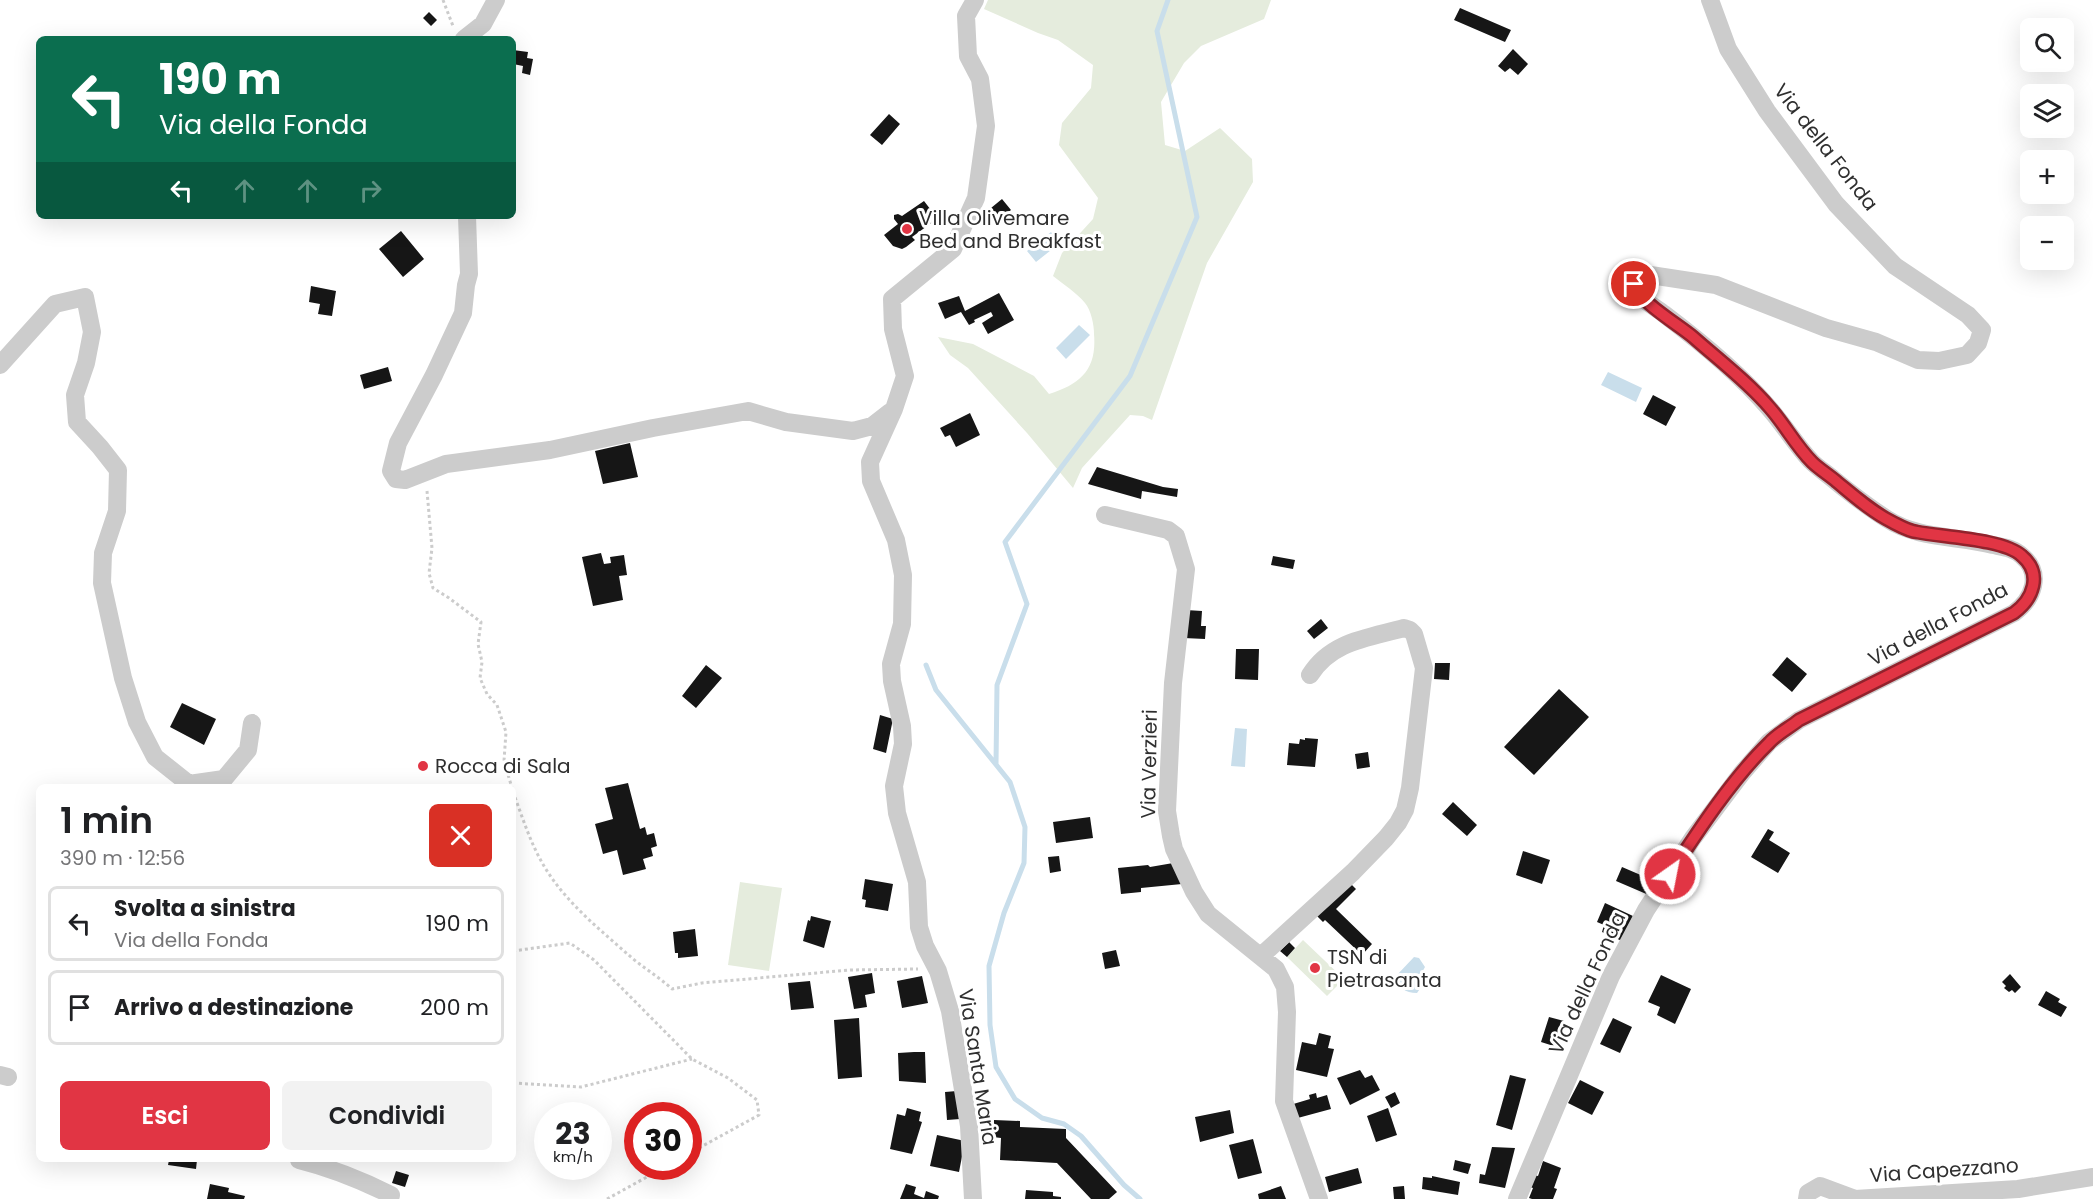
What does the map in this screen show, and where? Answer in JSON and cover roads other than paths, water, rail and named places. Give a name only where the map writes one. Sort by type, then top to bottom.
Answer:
[{"type":"street","points":[[459,34],[483,24],[496,0]]},
{"type":"street","name":"Via Santa Maria","points":[[973,1199],[969,1126],[950,1011],[938,971],[925,946],[919,927],[917,882],[897,813],[894,786],[903,744],[891,664],[902,624],[903,575],[896,540],[871,481],[870,462],[894,409],[905,376],[893,329],[892,299],[953,249],[976,198],[986,126],[980,79],[968,57],[966,16],[975,0]]},
{"type":"street","name":"Via della Fonda","points":[[1517,1199],[1611,976],[1646,910],[1693,838],[1742,773],[1769,742],[1799,720],[2014,613],[2030,598],[2033,587],[2030,565],[2014,550],[1967,539],[1914,532],[1889,520],[1857,498],[1812,462],[1769,407],[1733,372],[1691,336],[1643,300],[1635,291],[1636,278],[1644,274],[1716,285],[1826,328],[1876,342],[1918,360],[1939,361],[1967,355],[1978,343],[1982,330],[1968,315],[1895,266],[1836,204],[1767,111],[1728,49],[1710,0]]},
{"type":"street","points":[[466,219],[469,274],[463,313],[398,443],[391,471],[396,479],[405,480],[446,464],[550,450],[652,428],[748,411],[786,422],[853,431],[872,426],[894,409]]},
{"type":"street","points":[[0,365],[55,304],[86,297],[92,332],[86,363],[75,395],[77,422],[118,470],[117,511],[103,553],[102,583],[123,678],[137,722],[155,757],[189,784],[224,778],[248,750],[252,723]]},
{"type":"street","name":"Via Verzieri","points":[[1105,515],[1168,530],[1176,536],[1186,569],[1173,683],[1167,811],[1171,836],[1174,849],[1194,892],[1208,914],[1276,969],[1285,987],[1287,1012],[1284,1101],[1319,1199]]},
{"type":"street","points":[[1261,956],[1353,872],[1386,838],[1405,810],[1410,788],[1424,668],[1414,634],[1404,628],[1345,645],[1329,652],[1317,663],[1310,675]]},
{"type":"street","points":[[306,1162],[366,1182],[391,1195],[390,1199]]},
{"type":"street","name":"Via Capezzano","points":[[1807,1199],[1808,1193],[1820,1186],[1855,1199],[2018,1189],[2080,1181],[2093,1177]]},
{"type":"water","points":[[1051,232],[1060,243],[1036,262],[1027,251]]},
{"type":"water","points":[[1079,325],[1090,335],[1066,359],[1056,348]]},
{"type":"water","points":[[1608,372],[1642,388],[1636,402],[1601,385]]},
{"type":"water","points":[[1235,728],[1247,729],[1245,767],[1231,766]]},
{"type":"water","points":[[1414,957],[1419,958],[1425,967],[1420,976],[1422,986],[1417,993],[1403,989],[1397,975]]},
{"type":"waterway","points":[[996,764],[997,685],[1027,604],[1005,542],[1130,376],[1197,217],[1157,31],[1168,0]]},
{"type":"waterway","points":[[926,665],[936,690],[1010,782],[1025,827],[1024,863],[1004,913],[989,966],[990,1025],[996,1067],[1015,1099],[1042,1118],[1064,1124],[1081,1136],[1124,1185],[1140,1199]]},
{"type":"place","name":"Villa Olivemare Bed and Breakfast","points":[[907,229]]},
{"type":"place","name":"Rocca di Sala","points":[[423,766]]},
{"type":"place","name":"TSN di Pietrasanta","points":[[1315,968]]}]
